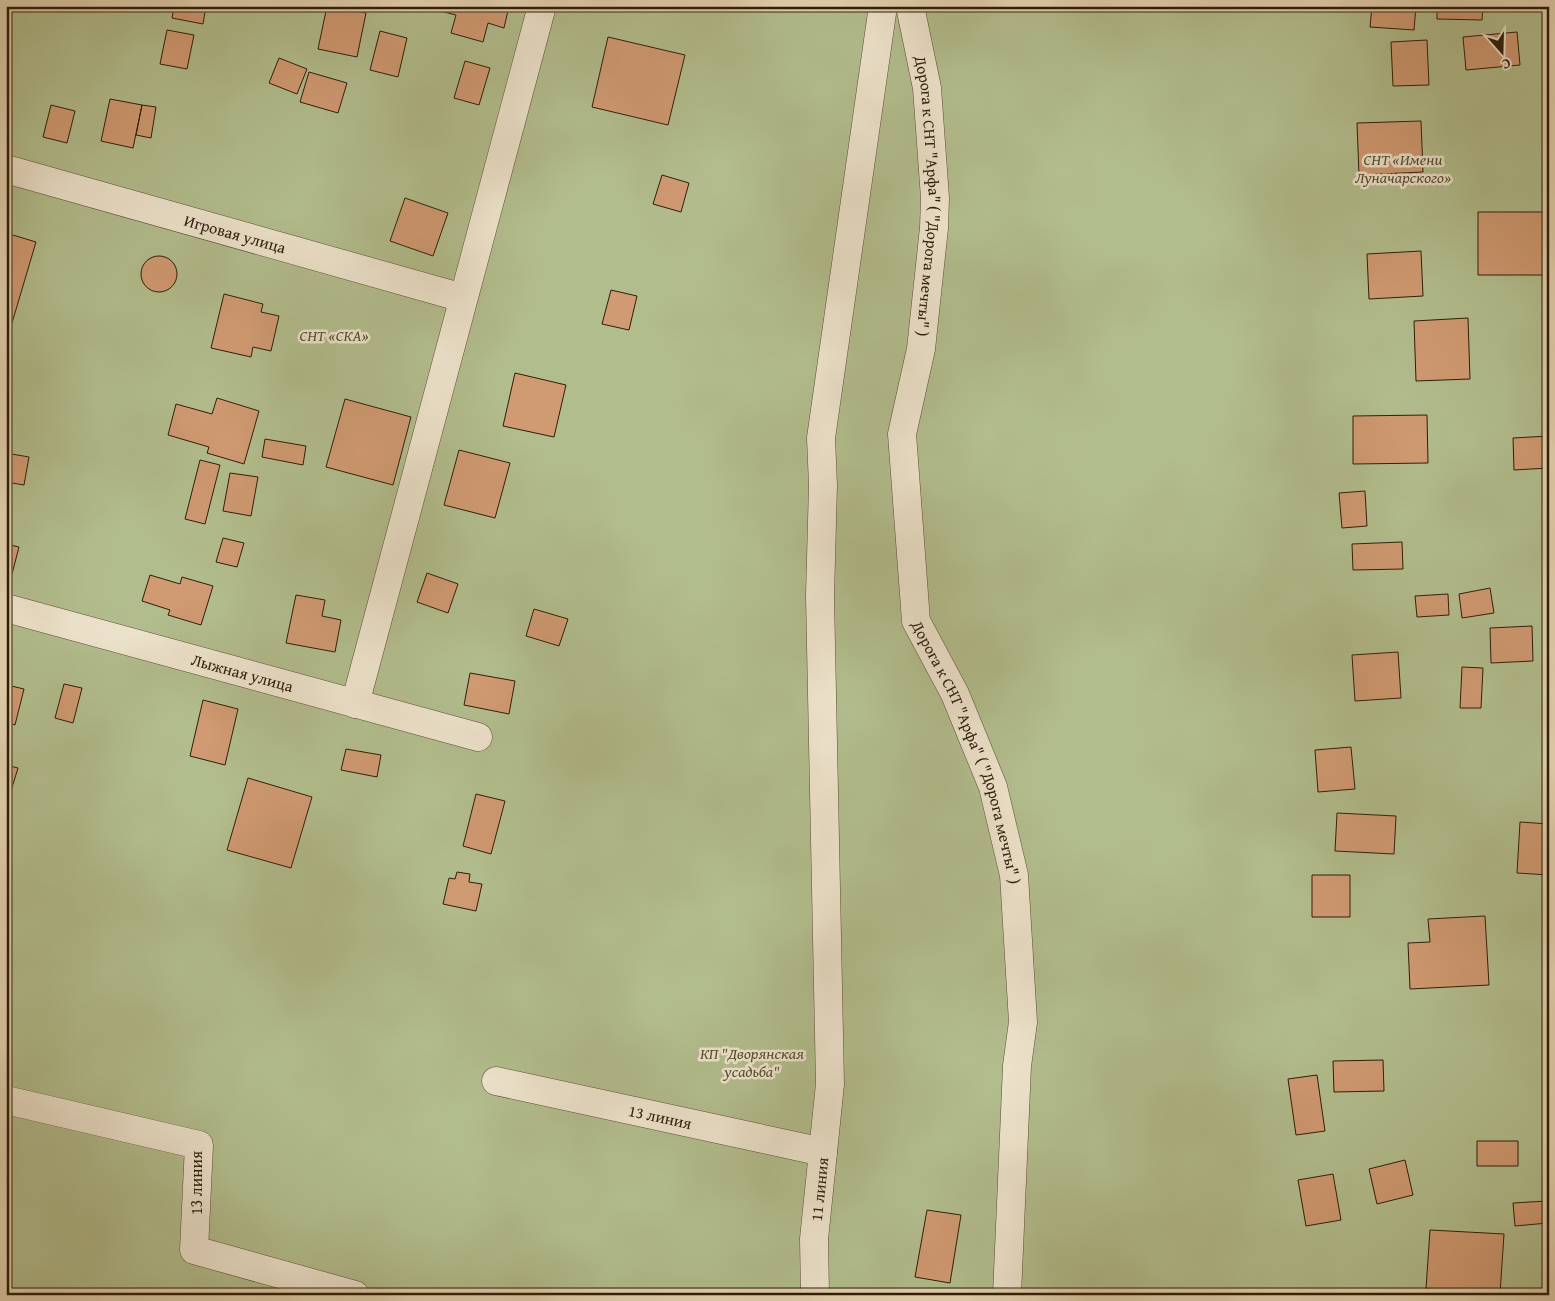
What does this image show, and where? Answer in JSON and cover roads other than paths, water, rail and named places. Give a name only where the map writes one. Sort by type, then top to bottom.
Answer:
[{"type":"street","points":[[355,704],[542,6]]},
{"type":"street","name":"11 линия","points":[[815,1295],[814,1238],[830,1084],[820,596],[823,485],[821,438],[883,6]]},
{"type":"street","name":"Дорога к СНТ \"Арфа\" ( \"Дорога мечты\" )","points":[[910,6],[927,88],[934,198],[934,228],[921,349],[902,434],[916,621],[954,694],[993,788],[1014,875],[1024,1022],[1017,1066],[1007,1295]]},
{"type":"street","name":"Игровая улица","points":[[6,168],[463,298]]},
{"type":"street","name":"Лыжная улица","points":[[6,608],[478,737]]},
{"type":"street","name":"13 линия","points":[[496,1081],[823,1152]]},
{"type":"street","name":"13 линия","points":[[6,1100],[200,1145],[194,1250],[355,1295]]},
{"type":"park label","name":"СНТ «Имени Луначарского»","points":[[1403,168]]},
{"type":"park label","name":"СНТ «СКА»","points":[[334,335]]},
{"type":"park label","name":"КП \"Дворянская усадьба\"","points":[[752,1062]]}]
